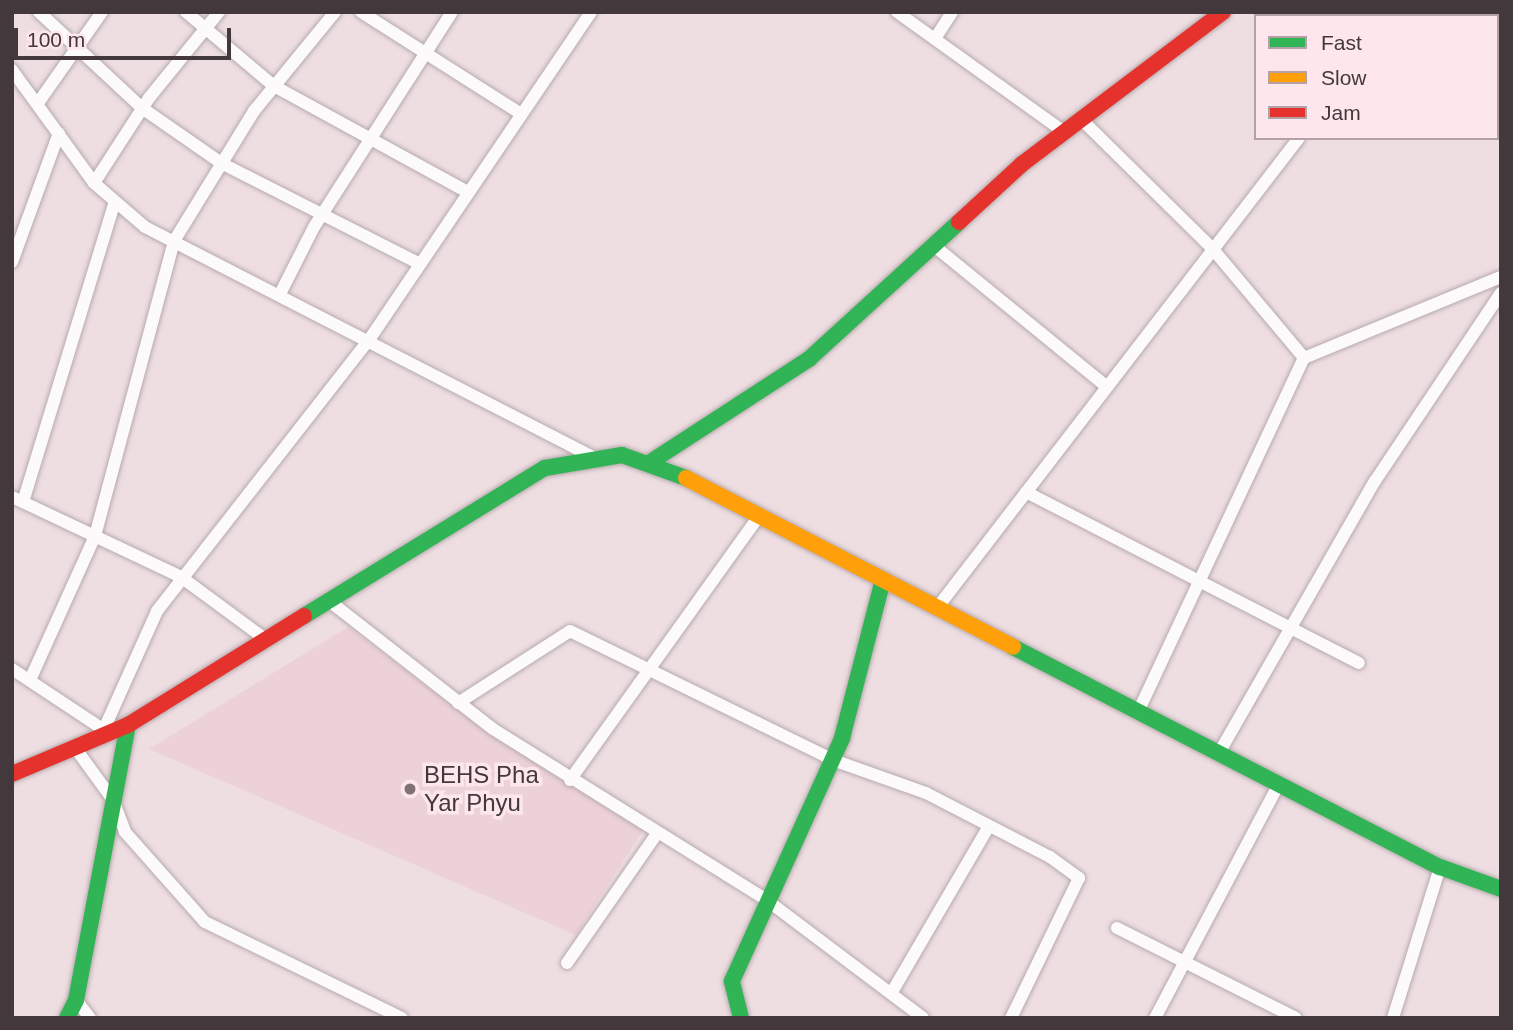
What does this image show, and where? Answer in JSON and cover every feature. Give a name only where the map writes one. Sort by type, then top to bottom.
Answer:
[{"type":"main road","points":[[652,461],[809,359],[933,245],[1064,132],[1223,12]]},
{"type":"main road","points":[[12,774],[76,750],[102,734],[128,725],[545,468],[591,456],[652,461],[1440,867],[1501,889]]},
{"type":"main road","points":[[741,1018],[732,981],[832,760],[883,580]]},
{"type":"main road","points":[[67,1018],[76,1000],[128,725]]},
{"type":"street","points":[[39,12],[75,49],[142,108],[221,163],[323,212],[420,264]]},
{"type":"street","points":[[38,103],[102,12]]},
{"type":"street","points":[[186,12],[274,86],[372,137],[468,192]]},
{"type":"street","points":[[94,183],[142,108],[219,12]]},
{"type":"street","points":[[30,680],[95,536],[174,241],[221,163],[274,86],[335,12]]},
{"type":"street","points":[[361,12],[422,56],[521,114]]},
{"type":"street","points":[[280,294],[323,212],[452,12]]},
{"type":"street","points":[[12,669],[102,734],[157,611],[369,340],[591,12]]},
{"type":"street","points":[[897,12],[936,37],[1064,132]]},
{"type":"street","points":[[936,37],[952,12]]},
{"type":"street","points":[[12,70],[94,183],[114,204],[174,241],[591,456]]},
{"type":"street","points":[[1081,119],[1211,247],[1304,358]]},
{"type":"street","points":[[12,262],[60,133]]},
{"type":"street","points":[[937,608],[1211,247],[1297,140]]},
{"type":"street","points":[[114,204],[18,500],[181,577],[265,639]]},
{"type":"street","points":[[933,245],[1106,386]]},
{"type":"street","points":[[1138,712],[1304,358],[1501,277]]},
{"type":"street","points":[[1219,753],[1375,481],[1501,293]]},
{"type":"street","points":[[1026,492],[1288,629],[1359,663]]},
{"type":"street","points":[[570,780],[645,667],[759,516]]},
{"type":"street","points":[[328,600],[458,703],[656,835],[768,901],[923,1018]]},
{"type":"street","points":[[458,703],[570,631],[832,760],[926,793],[989,826],[1079,878],[1011,1018]]},
{"type":"street","points":[[76,750],[113,800],[125,832],[205,922],[397,1017]]},
{"type":"street","points":[[1154,1018],[1279,784]]},
{"type":"street","points":[[892,992],[989,826]]},
{"type":"street","points":[[567,963],[656,835]]},
{"type":"street","points":[[1393,1018],[1440,867]]},
{"type":"street","points":[[1117,928],[1271,1013],[1296,1018]]},
{"type":"street","points":[[76,1000],[90,1018]]},
{"type":"shaded area","name":"BEHS Pha Yar Phyu","points":[[348,627],[487,732],[643,830],[576,935],[149,749]]},
{"type":"traffic: fast","points":[[652,461],[809,359],[959,222]]},
{"type":"traffic: fast","points":[[304,616],[545,468],[622,455],[686,478]]},
{"type":"traffic: fast","points":[[741,1018],[732,981],[842,738],[883,580]]},
{"type":"traffic: fast","points":[[1013,647],[1440,867],[1501,889]]},
{"type":"traffic: fast","points":[[67,1018],[76,1000],[128,725]]},
{"type":"traffic: slow","points":[[686,478],[1013,647]]},
{"type":"traffic: jam","points":[[959,222],[1022,164],[1223,12]]},
{"type":"traffic: jam","points":[[12,774],[128,725],[304,616]]},
{"type":"place","name":"BEHS Pha Yar Phyu","points":[[410,789]]}]
